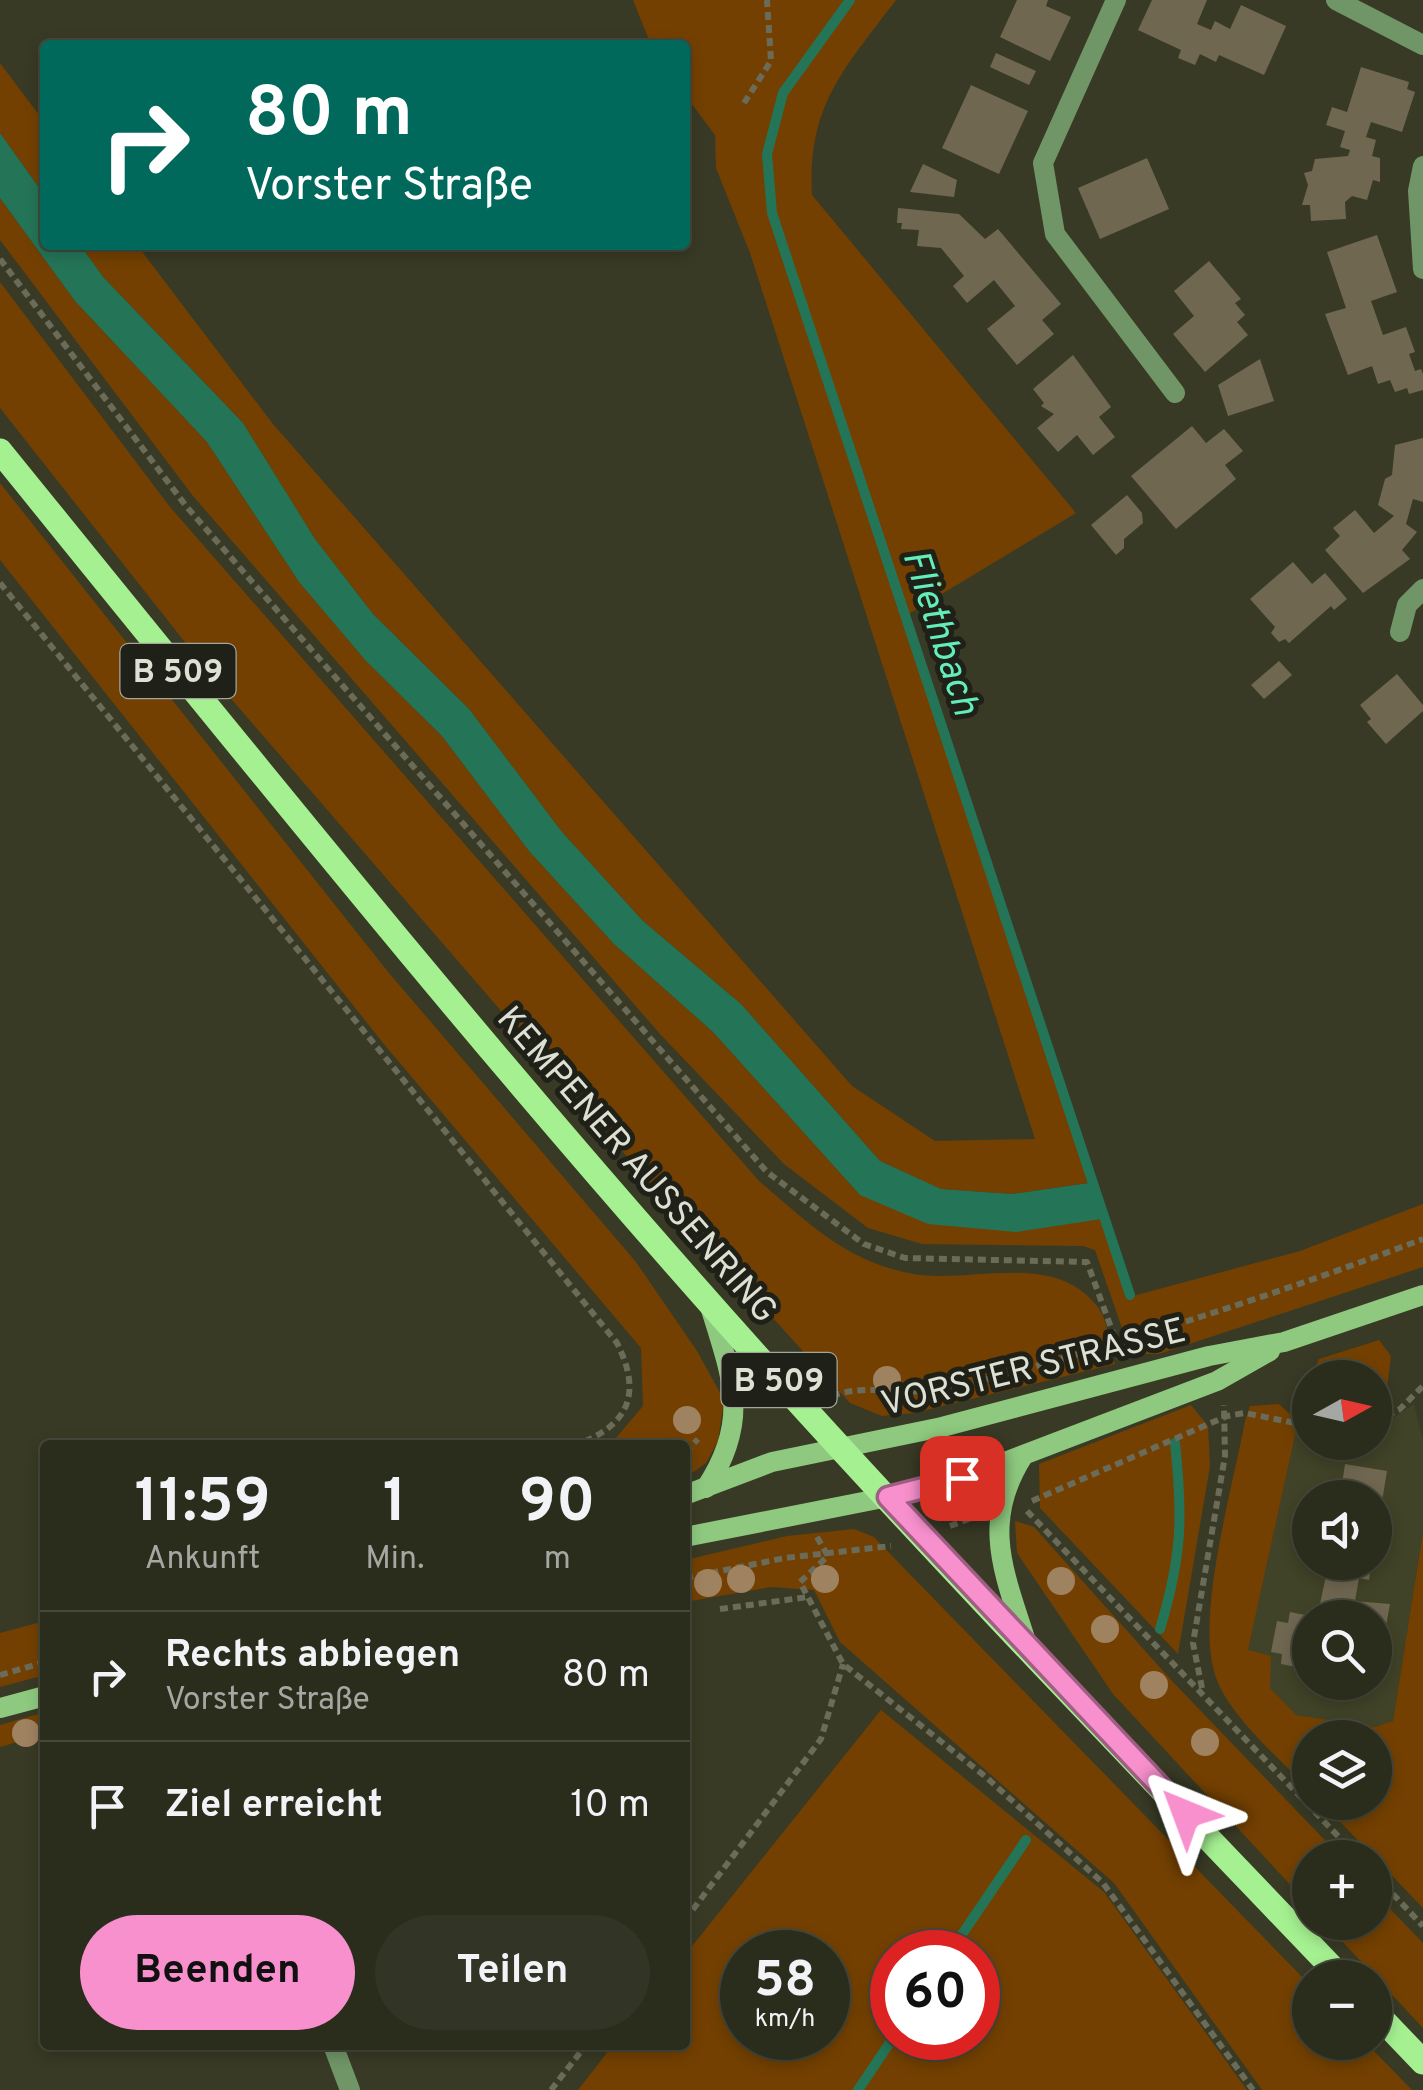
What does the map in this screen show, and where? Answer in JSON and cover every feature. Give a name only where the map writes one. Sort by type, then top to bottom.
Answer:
[{"type":"main road","name":"KEMPENER AUSSENRING","points":[[0,451],[356,890],[707,1296],[1028,1650],[1325,1960]]},
{"type":"main road","name":"VORSTER STRASSE","points":[[690,1494],[772,1462],[1130,1380],[1208,1356],[1284,1342],[1423,1295]]},
{"type":"main road","points":[[706,1488],[724,1460],[736,1413],[729,1368],[707,1296]]},
{"type":"main road","name":"VORSTER STRASSE","points":[[690,1536],[888,1497],[962,1478],[1218,1381],[1284,1342]]},
{"type":"main road","points":[[1023,1456],[1003,1491],[997,1538],[1028,1650]]},
{"type":"main road","points":[[0,1708],[40,1697]]},
{"type":"main road","points":[[1392,2030],[1423,2062]]},
{"type":"street","points":[[1116,0],[1043,163],[1054,234],[1175,393]]},
{"type":"street","points":[[1336,0],[1423,45]]},
{"type":"street","points":[[1423,166],[1418,191],[1423,269]]},
{"type":"street","points":[[1400,632],[1407,605],[1423,589]]},
{"type":"street","points":[[335,2050],[350,2090]]},
{"type":"path","points":[[744,103],[771,61],[766,0]]},
{"type":"path","points":[[0,259],[186,506],[768,1172],[864,1244],[905,1258],[1087,1262],[1130,1380]]},
{"type":"path","points":[[0,583],[617,1342],[632,1372],[629,1403],[601,1436],[590,1440]]},
{"type":"path","points":[[838,1393],[946,1390],[1303,1284],[1423,1239]]},
{"type":"path","points":[[1203,1692],[1193,1643],[1225,1456],[1226,1416],[1218,1381]]},
{"type":"path","points":[[1392,1412],[1423,1386]]},
{"type":"path","points":[[690,1577],[785,1558],[888,1547],[999,1510],[1026,1510],[1043,1494],[1226,1416],[1244,1413],[1292,1422]]},
{"type":"path","points":[[1026,1510],[1341,1840]]},
{"type":"path","points":[[814,1531],[828,1556]]},
{"type":"path","points":[[828,1556],[800,1582],[843,1664],[986,1777],[1103,1883],[1253,2090]]},
{"type":"path","points":[[720,1609],[808,1598]]},
{"type":"path","points":[[0,1675],[40,1663]]},
{"type":"path","points":[[690,1913],[821,1739],[843,1664]]},
{"type":"path","points":[[1392,1893],[1423,1926]]},
{"type":"path","points":[[551,2090],[582,2050]]},
{"type":"shaded area","points":[[633,0],[896,0],[846,68],[823,112],[812,164],[812,195],[1076,513],[907,615],[1133,1296],[1300,1251],[1423,1204],[1423,1267],[1159,1354],[1143,1354],[1123,1331],[1095,1250],[1083,1246],[922,1244],[868,1228],[784,1164],[660,1034],[193,496],[0,240],[0,198],[75,301],[207,442],[299,582],[366,661],[442,736],[529,851],[614,944],[713,1032],[860,1195],[1100,1219],[1089,1183],[1012,1194],[940,1189],[880,1161],[741,1004],[643,921],[562,832],[469,709],[373,614],[315,539],[243,423],[104,278],[84,250],[141,250],[273,424],[852,1086],[935,1141],[1035,1139],[750,253],[716,168],[715,135],[690,102],[690,40],[649,40]]},
{"type":"shaded area","points":[[0,63],[40,116],[40,189],[0,133]]},
{"type":"shaded area","points":[[0,133],[40,189],[40,250],[84,250],[104,278],[243,423],[315,539],[373,614],[469,709],[562,832],[643,921],[741,1004],[880,1161],[941,1189],[1012,1194],[1089,1183],[1101,1219],[1016,1232],[928,1224],[860,1195],[713,1032],[614,944],[529,851],[442,736],[366,661],[299,582],[207,442],[75,301],[0,198]]},
{"type":"shaded area","points":[[0,282],[170,507],[759,1181],[830,1239],[890,1268],[937,1276],[1035,1274],[1079,1289],[1101,1312],[1115,1364],[914,1413],[882,1416],[850,1403],[643,1175],[214,679],[0,408]]},
{"type":"shaded area","points":[[0,483],[389,973],[636,1262],[697,1351],[724,1400],[718,1441],[706,1463],[690,1474],[690,1440],[614,1440],[643,1406],[641,1348],[383,1043],[0,560]]},
{"type":"shaded area","points":[[1379,1340],[1391,1356],[1390,1360],[1319,1359]]},
{"type":"shaded area","points":[[1279,1404],[1291,1415],[1292,1449],[1248,1650],[1271,1656],[1270,1688],[1296,1715],[1329,1720],[1292,1720],[1292,1772],[1229,1703],[1214,1671],[1210,1645],[1213,1582],[1250,1406]]},
{"type":"shaded area","points":[[1414,1404],[1423,1440],[1423,1532],[1393,1721],[1295,1715],[1270,1688],[1248,1650],[1292,1449],[1292,1460],[1392,1460],[1392,1419]]},
{"type":"shaded area","points":[[1191,1405],[1208,1426],[1210,1466],[1178,1654],[1040,1508],[1039,1464]]},
{"type":"shaded area","points":[[1015,1521],[1034,1527],[1173,1682],[1292,1806],[1292,1820],[1305,1820],[1325,1840],[1292,1840],[1292,1887],[1113,1694],[1017,1553]]},
{"type":"shaded area","points":[[854,1529],[874,1537],[1292,1967],[1292,2060],[1383,2060],[1412,2090],[1262,2090],[1114,1883],[840,1642],[814,1590],[771,1587],[690,1601],[690,1559],[787,1536]]},
{"type":"shaded area","points":[[1423,1532],[1423,1908],[1392,1876],[1392,1840],[1358,1840],[1338,1820],[1392,1820],[1392,1721]]},
{"type":"shaded area","points":[[40,1622],[40,1676],[0,1687],[0,1633]]},
{"type":"shaded area","points":[[881,1710],[1104,1892],[1247,2090],[578,2090],[609,2050],[690,2050],[690,1949]]},
{"type":"shaded area","points":[[40,1713],[40,1735],[0,1747],[0,1725]]},
{"type":"shaded area","points":[[1392,1911],[1423,1943],[1423,2028],[1392,1995],[1392,1960],[1360,1960],[1341,1940],[1392,1940]]},
{"type":"building","points":[[1017,0],[1048,0],[1046,6],[1071,17],[1050,61],[1000,37]]},
{"type":"building","points":[[1152,0],[1207,0],[1197,24],[1211,30],[1215,21],[1230,29],[1241,5],[1286,26],[1264,75],[1219,55],[1216,62],[1200,54],[1195,65],[1178,58],[1181,50],[1138,30]]},
{"type":"building","points":[[996,53],[1036,71],[1029,85],[990,67]]},
{"type":"building","points":[[1361,67],[1409,82],[1407,89],[1415,92],[1402,132],[1371,122],[1366,137],[1376,140],[1372,156],[1380,158],[1380,182],[1373,180],[1367,200],[1352,196],[1345,202],[1346,219],[1311,221],[1310,205],[1302,205],[1308,185],[1304,173],[1312,171],[1315,159],[1348,156],[1350,150],[1340,147],[1345,131],[1326,125],[1332,107],[1347,112]]},
{"type":"building","points":[[971,85],[1028,111],[999,174],[942,148]]},
{"type":"building","points":[[1147,158],[1169,209],[1100,239],[1078,188]]},
{"type":"building","points":[[923,164],[957,180],[954,197],[910,192]]},
{"type":"building","points":[[898,208],[959,214],[985,239],[998,229],[1061,304],[1042,320],[1054,334],[1017,365],[987,329],[1015,306],[994,280],[967,303],[953,286],[964,276],[941,248],[917,246],[919,230],[901,229],[902,223],[897,223]]},
{"type":"building","points":[[1377,235],[1397,292],[1371,301],[1383,335],[1406,327],[1415,352],[1409,354],[1415,371],[1421,369],[1423,374],[1423,390],[1409,394],[1407,388],[1395,392],[1390,380],[1378,384],[1372,366],[1348,375],[1325,314],[1346,308],[1327,252]]},
{"type":"building","points":[[1209,261],[1241,299],[1235,303],[1245,315],[1237,322],[1248,335],[1205,372],[1173,334],[1194,316],[1174,291]]},
{"type":"building","points":[[1073,355],[1111,407],[1099,417],[1115,437],[1093,455],[1077,435],[1058,452],[1037,428],[1054,414],[1041,406],[1044,403],[1033,389]]},
{"type":"building","points":[[1260,359],[1274,401],[1228,416],[1218,385]]},
{"type":"building","points":[[1192,426],[1206,443],[1224,429],[1243,451],[1225,465],[1236,479],[1176,529],[1131,476]]},
{"type":"building","points":[[1423,438],[1423,502],[1413,499],[1406,524],[1417,532],[1402,550],[1410,559],[1363,593],[1325,550],[1340,536],[1333,528],[1355,510],[1374,533],[1394,516],[1378,505],[1385,479],[1392,475],[1395,445]]},
{"type":"building","points":[[1127,495],[1142,513],[1143,523],[1124,539],[1124,548],[1116,555],[1091,525]]},
{"type":"building","points":[[1293,562],[1312,584],[1325,573],[1347,599],[1334,610],[1331,606],[1289,643],[1285,639],[1279,642],[1271,633],[1275,627],[1250,599]]},
{"type":"building","points":[[1279,661],[1292,675],[1264,699],[1251,685]]},
{"type":"building","points":[[1397,674],[1423,705],[1423,711],[1386,744],[1367,722],[1371,719],[1360,705]]},
{"type":"building","points":[[1345,1464],[1387,1471],[1386,1480],[1343,1480]]},
{"type":"building","points":[[1325,1580],[1359,1580],[1355,1600],[1321,1600]]},
{"type":"building","points":[[1292,1612],[1292,1666],[1281,1664],[1282,1654],[1271,1652],[1277,1621],[1288,1623]]},
{"type":"waterway","name":"Fliethbach","points":[[850,0],[783,93],[767,154],[772,213],[1130,1295]]},
{"type":"waterway","name":"Fliethbach","points":[[1160,1629],[1179,1537],[1175,1443]]},
{"type":"waterway","name":"Fliethbach","points":[[965,1930],[1026,1840]]},
{"type":"waterway","name":"Fliethbach","points":[[858,2090],[878,2060]]},
{"type":"route","points":[[962,1478],[888,1497],[1186,1814]]}]
